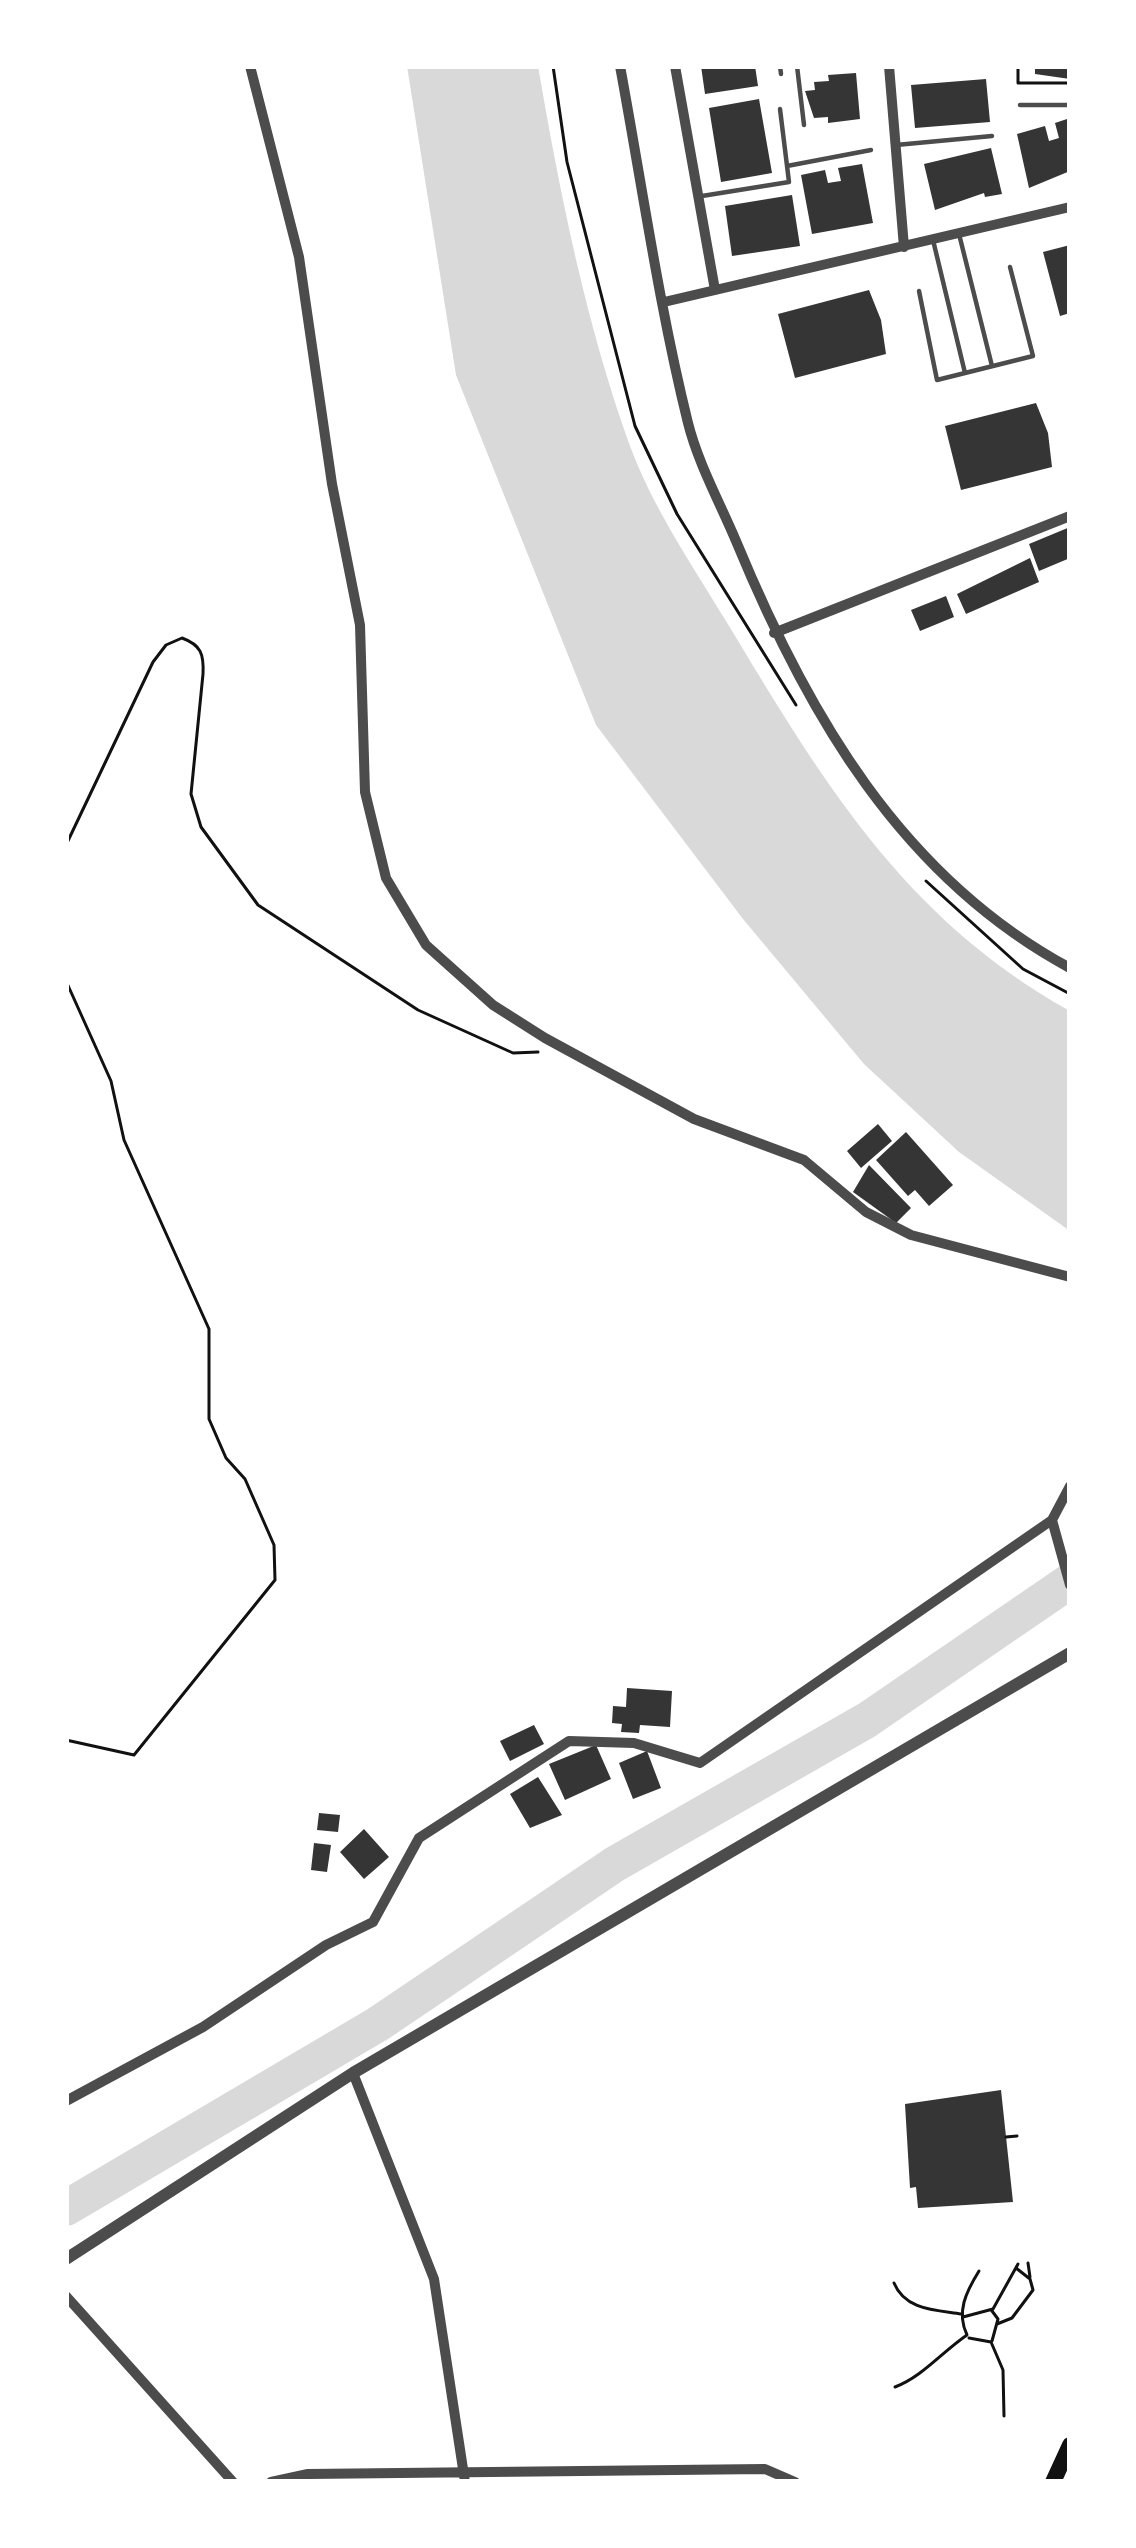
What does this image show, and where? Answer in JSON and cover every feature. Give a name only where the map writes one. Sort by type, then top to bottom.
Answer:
[{"type":"highway","points":[[1053,2482],[1070,2445]]},
{"type":"street","points":[[250,66],[299,257],[332,484],[360,625],[365,792],[386,878],[426,945],[493,1005],[567,1050],[694,1119],[804,1160],[866,1212],[911,1235],[1070,1277]]},
{"type":"street","points":[[620,66],[689,428],[774,633],[855,775],[960,896],[1026,944],[1070,968]]},
{"type":"street","points":[[675,66],[715,290]]},
{"type":"street","points":[[889,66],[904,247]]},
{"type":"street","points":[[664,302],[1070,207]]},
{"type":"street","points":[[774,633],[1070,515]]},
{"type":"street","points":[[66,2101],[203,2027],[326,1945],[373,1922],[419,1838],[569,1741],[634,1742],[700,1763],[1052,1520],[1070,1486]]},
{"type":"street","points":[[1052,1520],[1070,1585]]},
{"type":"street","points":[[66,2259],[353,2073],[1000,1689],[1070,1653]]},
{"type":"street","points":[[353,2073],[434,2279],[465,2478]]},
{"type":"street","points":[[66,2296],[233,2482]]},
{"type":"street","points":[[271,2482],[308,2474],[465,2478],[765,2469],[795,2482]]},
{"type":"lane","points":[[797,66],[804,125]]},
{"type":"lane","points":[[1020,106],[1070,105]]},
{"type":"lane","points":[[696,197],[789,182],[779,109]]},
{"type":"lane","points":[[896,145],[992,136]]},
{"type":"lane","points":[[787,166],[872,150]]},
{"type":"lane","points":[[959,234],[992,366]]},
{"type":"lane","points":[[933,240],[965,373]]},
{"type":"lane","points":[[919,291],[937,380],[1033,356],[1010,267]]},
{"type":"path","points":[[1018,66],[1018,83],[1070,83]]},
{"type":"path","points":[[66,845],[153,662],[166,645],[182,638],[195,643],[204,656],[191,794],[201,826],[258,905],[418,1010],[513,1053],[567,1050]]},
{"type":"path","points":[[66,981],[110,1081],[124,1140],[209,1329],[209,1419],[274,1545],[275,1580],[134,1755],[66,1740]]},
{"type":"path","points":[[1006,2137],[1017,2136]]},
{"type":"path","points":[[997,2324],[1012,2318],[1028,2302],[1033,2290],[1028,2263]]},
{"type":"path","points":[[894,2283],[900,2297],[915,2305],[963,2316],[991,2310],[1017,2266],[1030,2279]]},
{"type":"path","points":[[979,2271],[964,2295],[963,2316],[972,2342],[991,2342]]},
{"type":"path","points":[[991,2310],[997,2324],[991,2342],[1003,2370],[1004,2416]]},
{"type":"path","points":[[895,2387],[915,2380],[941,2351],[968,2336]]},
{"type":"shaded area","points":[[407,66],[538,66],[565,210],[600,353],[630,446],[662,514],[797,736],[871,841],[959,933],[1011,974],[1070,1011],[1070,1231],[959,1152],[864,1064],[743,919],[596,725],[456,375]]},
{"type":"building","points":[[701,66],[755,66],[758,86],[705,94]]},
{"type":"building","points":[[1035,66],[1070,66],[1070,79],[1035,74]]},
{"type":"building","points":[[856,73],[860,119],[828,123],[828,117],[814,118],[805,91],[815,90],[814,82],[829,81],[828,75]]},
{"type":"building","points":[[986,79],[990,122],[915,128],[911,85]]},
{"type":"building","points":[[759,99],[772,173],[721,182],[709,108]]},
{"type":"building","points":[[1070,118],[1070,171],[1029,188],[1017,134],[1045,126],[1049,141],[1059,138],[1055,123]]},
{"type":"building","points":[[991,148],[1002,194],[985,197],[984,193],[935,210],[924,164]]},
{"type":"building","points":[[862,164],[873,223],[812,234],[801,175],[825,170],[828,183],[841,181],[838,168]]},
{"type":"building","points":[[792,195],[800,246],[732,256],[725,206]]},
{"type":"building","points":[[1070,245],[1070,313],[1060,316],[1043,252]]},
{"type":"building","points":[[869,290],[881,320],[886,354],[795,378],[778,314]]},
{"type":"building","points":[[1036,403],[1048,433],[1052,467],[961,490],[945,426]]},
{"type":"building","points":[[1070,527],[1070,558],[1039,571],[1029,544]]},
{"type":"building","points":[[1030,558],[1039,582],[966,614],[957,594]]},
{"type":"building","points":[[946,596],[954,617],[920,631],[911,610]]},
{"type":"building","points":[[878,1124],[892,1141],[861,1168],[847,1151]]},
{"type":"building","points":[[906,1132],[953,1185],[929,1206],[915,1190],[908,1196],[876,1160]]},
{"type":"building","points":[[869,1165],[911,1208],[896,1223],[853,1192]]},
{"type":"building","points":[[627,1688],[672,1691],[670,1727],[640,1725],[639,1733],[621,1732],[622,1724],[612,1723],[613,1706],[626,1707]]},
{"type":"building","points":[[534,1725],[544,1744],[510,1761],[500,1741]]},
{"type":"building","points":[[596,1745],[611,1779],[565,1800],[549,1764]]},
{"type":"building","points":[[647,1751],[661,1788],[633,1799],[619,1763]]},
{"type":"building","points":[[538,1777],[562,1815],[530,1828],[510,1794]]},
{"type":"building","points":[[319,1813],[340,1815],[338,1832],[317,1830]]},
{"type":"building","points":[[364,1829],[389,1857],[364,1879],[340,1852]]},
{"type":"building","points":[[314,1843],[331,1845],[327,1872],[311,1870]]},
{"type":"building","points":[[1001,2090],[1013,2202],[918,2208],[916,2187],[910,2188],[905,2104]]},
{"type":"waterway","points":[[66,2208],[378,2024],[615,1864],[867,1720],[1070,1581]]}]
